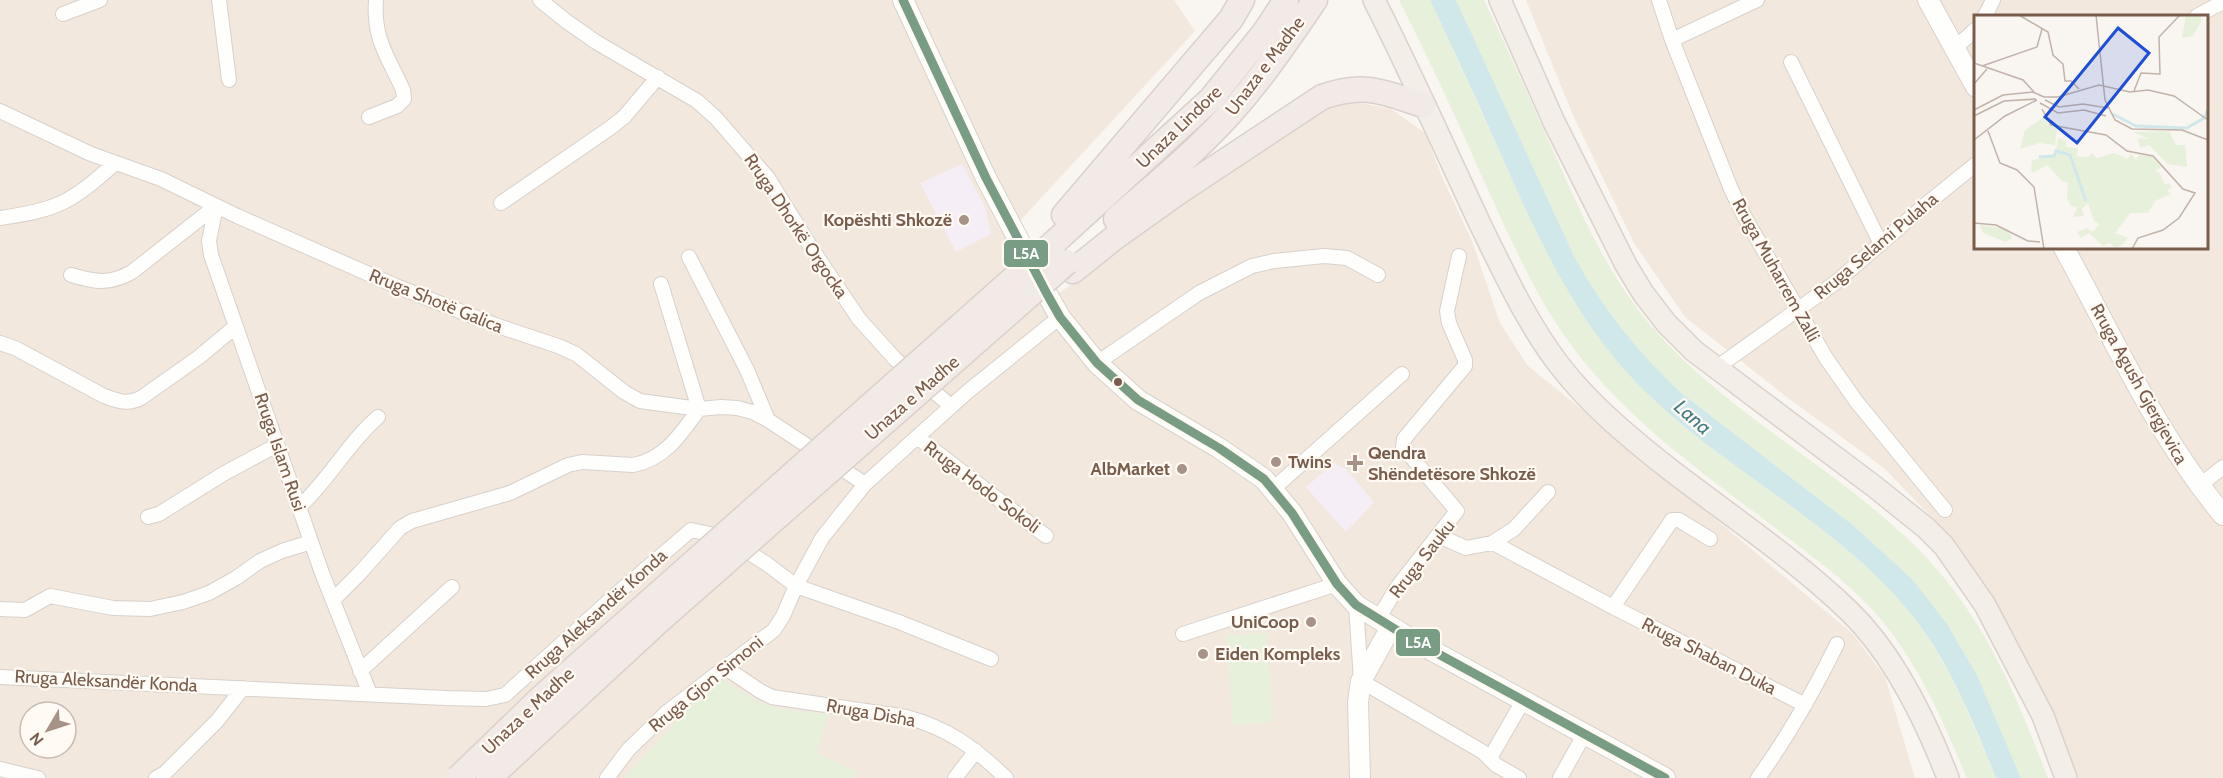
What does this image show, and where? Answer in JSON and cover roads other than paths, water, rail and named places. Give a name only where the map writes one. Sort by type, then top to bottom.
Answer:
[{"type":"highway","points":[[1051,237],[1084,193],[1231,19],[1242,0]]},
{"type":"highway","name":"Unaza Lindore","points":[[1051,237],[1201,109],[1264,33],[1286,0]]},
{"type":"highway","name":"Unaza e Madhe","points":[[489,778],[661,620],[1070,266],[1210,135],[1244,98],[1281,51],[1315,0]]},
{"type":"highway","points":[[1070,266],[1322,97],[1367,88],[1423,105]]},
{"type":"highway","name":"Unaza e Madhe","points":[[458,778],[543,696],[864,410],[1051,237]]},
{"type":"main road","points":[[903,0],[986,178],[1060,317],[1097,363],[1138,400],[1253,471],[1273,489],[1292,513],[1337,584],[1356,605],[1523,701],[1665,778]]},
{"type":"main road","points":[[1374,0],[1508,282],[1529,320],[1560,367],[1598,408],[1635,442],[1781,554],[1852,614],[1879,647],[1907,690],[1948,778]]},
{"type":"main road","points":[[1500,0],[1554,122],[1643,293],[1666,323],[1694,351],[1875,487],[1926,528],[1944,546],[1985,605],[2043,716],[2066,778]]},
{"type":"main road","points":[[1928,0],[1974,84]]},
{"type":"main road","name":"Rruga Agush Gjergjevica","points":[[2065,249],[2132,380],[2175,451],[2223,515]]},
{"type":"main road","points":[[1360,778],[1358,702],[1361,681],[1384,623]]},
{"type":"street","points":[[63,14],[100,0]]},
{"type":"street","points":[[219,0],[229,80]]},
{"type":"street","points":[[369,117],[397,106],[404,99],[403,90],[379,41],[375,20],[376,0]]},
{"type":"street","name":"Rruga Dhorkë Orgocka","points":[[540,0],[596,42],[697,101],[716,118],[768,178],[859,319],[896,360],[951,406]]},
{"type":"street","name":"Rruga Muharrem Zalli","points":[[1659,0],[1672,40],[1731,189],[1797,311],[1856,400],[1945,510]]},
{"type":"street","points":[[1672,40],[1757,0]]},
{"type":"street","points":[[1986,15],[1993,0]]},
{"type":"street","points":[[2199,15],[2223,2]]},
{"type":"street","points":[[1954,49],[1974,31]]},
{"type":"street","points":[[1791,62],[1881,244]]},
{"type":"street","points":[[501,203],[610,129],[624,117],[658,77]]},
{"type":"street","name":"Rruga Shotë Galica","points":[[0,111],[115,163],[161,179],[216,206],[407,290],[576,354],[624,392],[640,400],[699,409],[721,407],[753,412],[865,484]]},
{"type":"street","points":[[0,218],[53,208],[74,197],[115,163]]},
{"type":"street","name":"Rruga Selami Pulaha","points":[[1716,368],[1835,284],[1948,185],[1974,166]]},
{"type":"street","points":[[71,275],[103,282],[118,280],[132,272],[216,206]]},
{"type":"street","name":"Rruga Islam Rusi","points":[[216,206],[209,241],[211,255],[311,542],[370,694]]},
{"type":"street","points":[[1097,363],[1191,298],[1252,266],[1274,261],[1324,256],[1347,258],[1378,274]]},
{"type":"street","name":"Rruga Sauku","points":[[1384,623],[1398,586],[1457,511],[1403,447],[1404,439],[1465,366],[1465,360],[1449,323],[1447,311],[1459,256]]},
{"type":"street","points":[[689,257],[747,370],[768,420]]},
{"type":"street","points":[[333,600],[400,528],[412,521],[510,493],[568,465],[582,462],[633,465],[650,461],[672,445],[699,409],[661,284]]},
{"type":"street","points":[[992,659],[899,622],[796,586],[822,538],[865,484],[951,406],[1060,317]]},
{"type":"street","points":[[0,343],[15,348],[104,396],[119,402],[131,403],[199,357],[235,327]]},
{"type":"street","points":[[1273,489],[1402,374]]},
{"type":"street","points":[[299,507],[321,485],[361,432],[378,417]]},
{"type":"street","name":"Rruga Hodo Sokoli","points":[[917,437],[1046,536]]},
{"type":"street","points":[[148,517],[159,514],[223,474],[277,445]]},
{"type":"street","points":[[2199,486],[2223,467]]},
{"type":"street","points":[[1439,536],[1466,548],[1492,543],[1514,529],[1548,492]]},
{"type":"street","points":[[1613,607],[1672,520],[1679,520],[1710,539]]},
{"type":"street","name":"Rruga Aleksandër Konda","points":[[0,677],[486,699],[505,695],[691,530],[724,537],[767,564],[796,586]]},
{"type":"street","points":[[0,609],[25,610],[50,596],[113,608],[150,609],[183,602],[218,588],[282,550],[311,542]]},
{"type":"street","name":"Rruga Shaban Duka","points":[[1492,543],[1805,705]]},
{"type":"street","points":[[1183,634],[1337,584]]},
{"type":"street","name":"Rruga Gjon Simoni","points":[[607,778],[628,750],[667,712],[774,630],[796,586]]},
{"type":"street","points":[[360,671],[452,587]]},
{"type":"street","points":[[1356,605],[1361,681],[1483,752],[1496,765],[1519,778]]},
{"type":"street","points":[[1758,778],[1805,705],[1837,644]]},
{"type":"street","name":"Rruga Disha","points":[[726,668],[760,692],[772,697],[906,717],[928,723],[949,732],[976,751],[1006,778]]},
{"type":"street","points":[[156,778],[165,773],[217,721],[243,688]]},
{"type":"street","points":[[1490,758],[1523,701]]},
{"type":"street","points":[[1560,778],[1584,735]]},
{"type":"street","points":[[955,778],[976,751]]},
{"type":"street","points":[[0,769],[38,778]]},
{"type":"water","name":"Lana","points":[[1430,0],[1456,0],[1574,256],[1596,294],[1650,361],[1680,392],[1854,526],[1913,580],[1947,624],[1977,675],[2021,778],[1996,778],[1947,668],[1922,628],[1876,576],[1807,518],[1734,465],[1663,408],[1609,352],[1572,297],[1540,239]]},
{"type":"place","name":"Kopështi Shkozë","points":[[964,220]]},
{"type":"place","name":"Twins","points":[[1276,462]]},
{"type":"place","name":"Qendra Shëndetësore Shkozë","points":[[1355,463]]},
{"type":"place","name":"AlbMarket","points":[[1182,469]]},
{"type":"place","name":"UniCoop","points":[[1311,622]]},
{"type":"place","name":"Eiden Kompleks","points":[[1203,654]]}]
